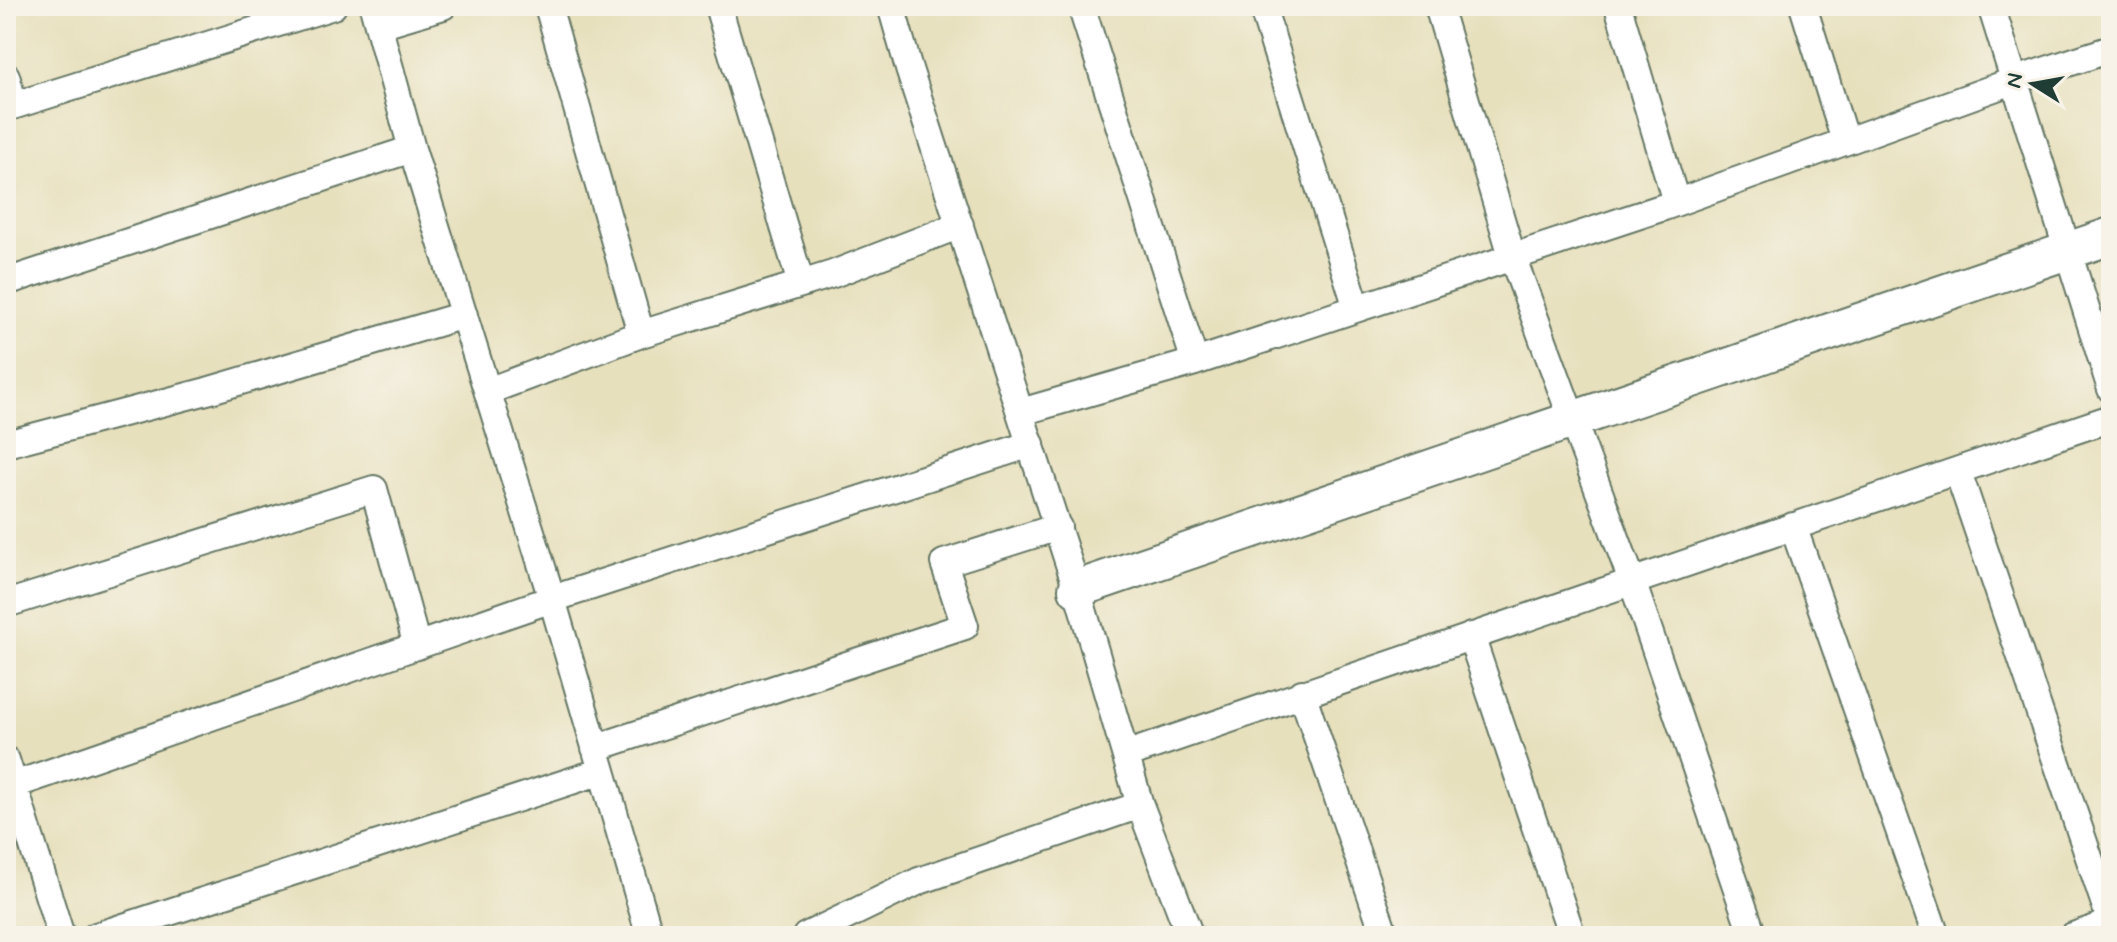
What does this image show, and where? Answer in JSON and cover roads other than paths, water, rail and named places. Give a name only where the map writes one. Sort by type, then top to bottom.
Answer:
[{"type":"street","points":[[6,76],[10,107],[333,6]]},
{"type":"street","points":[[443,6],[376,16],[412,149],[552,599],[650,936]]},
{"type":"street","points":[[548,6],[641,334]]},
{"type":"street","points":[[718,6],[801,284]]},
{"type":"street","points":[[891,6],[1058,527],[1128,754],[1140,805],[1190,936]]},
{"type":"street","points":[[1081,6],[1195,362]]},
{"type":"street","points":[[1262,6],[1357,308]]},
{"type":"street","points":[[1438,6],[1512,256],[1632,581],[1753,936]]},
{"type":"street","points":[[1618,6],[1676,202]]},
{"type":"street","points":[[1803,6],[1845,141]]},
{"type":"street","points":[[1991,6],[2111,389]]},
{"type":"street","points":[[1021,412],[1195,362],[1676,202],[2111,49]]},
{"type":"street","points":[[6,282],[412,149]]},
{"type":"street","points":[[488,391],[641,334],[801,284],[960,225]]},
{"type":"street","points":[[1077,589],[2111,236]]},
{"type":"street","points":[[6,444],[207,391],[464,315]]},
{"type":"street","points":[[1128,754],[2111,418]]},
{"type":"street","points":[[14,785],[552,599],[1031,444]]},
{"type":"street","points":[[1958,472],[2111,922],[2073,936]]},
{"type":"street","points":[[7,599],[374,489],[417,646]]},
{"type":"street","points":[[1793,526],[1936,936]]},
{"type":"street","points":[[96,936],[965,626],[944,563],[1058,527]]},
{"type":"street","points":[[1471,636],[1572,936]]},
{"type":"street","points":[[1302,693],[1385,936]]},
{"type":"street","points":[[6,760],[61,936]]},
{"type":"street","points":[[806,936],[919,881],[1140,805]]}]
